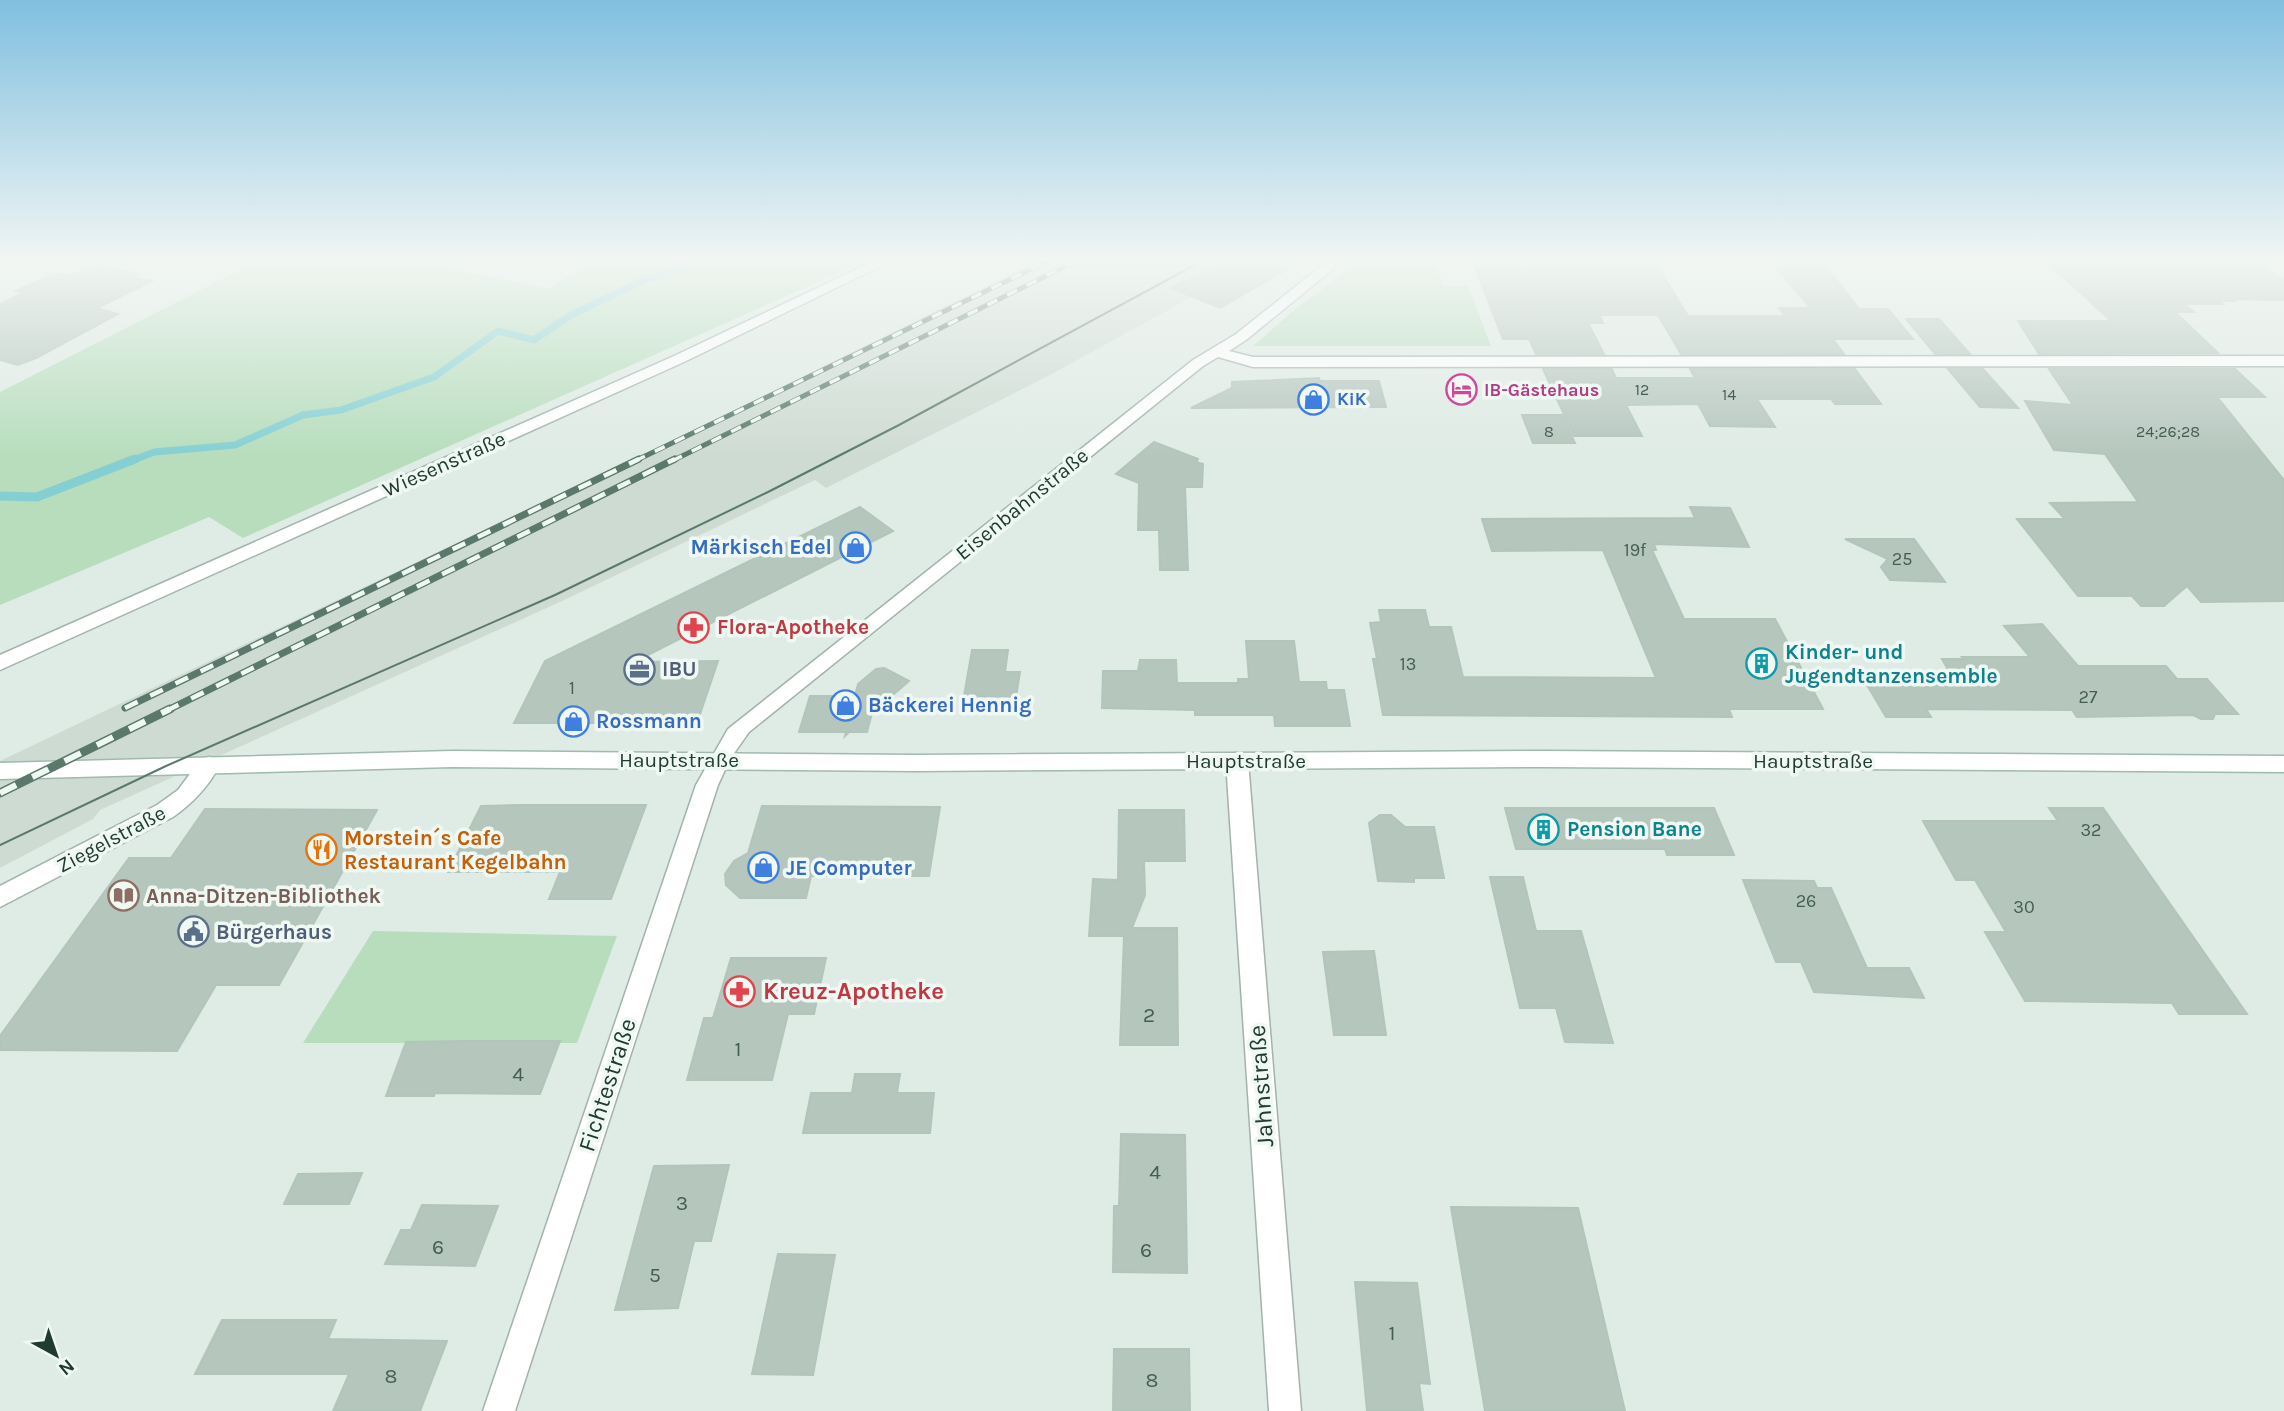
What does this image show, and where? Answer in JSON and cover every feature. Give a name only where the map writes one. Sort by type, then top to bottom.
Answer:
[{"type":"street","name":"Wiesenstraße","points":[[0,663],[748,326]]},
{"type":"street","name":"Eisenbahnstraße","points":[[717,760],[741,727],[1215,352],[1255,326]]},
{"type":"street","points":[[1215,352],[1253,362],[2284,361]]},
{"type":"street","name":"Hauptstraße","points":[[0,771],[452,759],[916,763],[1544,760],[2284,764]]},
{"type":"street","name":"Fichtestraße","points":[[499,1411],[717,760]]},
{"type":"street","name":"Jahnstraße","points":[[1237,761],[1285,1411]]},
{"type":"street","name":"Ziegelstraße","points":[[0,897],[165,811],[186,796],[209,765]]},
{"type":"shaded area","points":[[906,326],[1139,326],[1050,375],[826,488],[815,480],[562,601],[100,810],[93,819],[0,868],[0,761],[723,416]]},
{"type":"green space","points":[[130,326],[719,326],[243,538],[209,517],[0,605],[0,392]]},
{"type":"green space","points":[[1276,326],[1483,326],[1491,346],[1253,346]]},
{"type":"green space","points":[[373,931],[617,936],[577,1043],[303,1043]]},
{"type":"building","points":[[0,326],[96,326],[18,365],[0,360]]},
{"type":"building","points":[[1498,326],[1589,326],[1604,354],[1536,354],[1529,339],[1503,339]]},
{"type":"building","points":[[1664,326],[1902,326],[1913,339],[1833,339],[1844,354],[1681,354]]},
{"type":"building","points":[[1912,326],[1945,326],[1970,354],[1935,354]]},
{"type":"building","points":[[2021,326],[2190,326],[2218,353],[2039,354]]},
{"type":"building","points":[[1543,369],[1612,369],[1616,378],[1695,378],[1690,369],[1855,369],[1881,404],[1835,404],[1831,399],[1757,399],[1775,427],[1710,426],[1698,404],[1626,405],[1642,436],[1574,436]]},
{"type":"building","points":[[1948,369],[1983,369],[2018,408],[1980,407]]},
{"type":"building","points":[[2049,369],[2235,369],[2265,397],[2217,397],[2284,480],[2284,601],[2201,602],[2187,586],[2164,606],[2141,606],[2132,596],[2078,596],[2017,519],[2065,519],[2050,503],[2138,502],[2105,454],[2054,450],[2025,401],[2073,405]]},
{"type":"building","points":[[1319,378],[1320,381],[1379,381],[1386,407],[1191,408],[1232,388],[1232,382]]},
{"type":"building","points":[[1522,415],[1562,415],[1575,443],[1533,443]]},
{"type":"building","points":[[1154,442],[1198,459],[1196,462],[1203,464],[1202,487],[1185,487],[1188,570],[1160,570],[1159,530],[1138,530],[1139,483],[1116,474]]},
{"type":"building","points":[[860,507],[893,531],[634,662],[718,661],[697,723],[514,723],[545,661]]},
{"type":"building","points":[[1690,507],[1730,508],[1749,547],[1654,544],[1656,550],[1652,550],[1684,619],[1775,619],[1823,709],[1729,709],[1732,717],[1383,715],[1370,623],[1381,622],[1379,610],[1425,610],[1429,627],[1451,627],[1463,677],[1656,678],[1603,550],[1492,551],[1482,519],[1695,518]]},
{"type":"building","points":[[1845,539],[1914,539],[1945,582],[1890,580],[1881,567],[1888,559]]},
{"type":"building","points":[[2042,624],[2078,666],[2166,666],[2177,679],[2207,679],[2238,714],[2215,714],[2213,719],[2201,719],[2193,715],[2077,717],[2072,710],[1926,709],[1931,717],[1886,717],[1864,680],[1954,680],[1942,659],[2030,657],[2004,626]]},
{"type":"building","points":[[1246,641],[1294,641],[1299,682],[1326,682],[1327,690],[1344,690],[1350,726],[1275,726],[1274,715],[1195,715],[1195,710],[1102,708],[1103,671],[1138,671],[1140,660],[1176,660],[1177,683],[1238,683],[1238,679],[1249,679]]},
{"type":"building","points":[[972,650],[1008,650],[1005,672],[1020,672],[1016,697],[964,696]]},
{"type":"building","name":"Bäckerei Hennig","points":[[884,668],[909,681],[872,713],[867,732],[849,732],[845,736],[846,732],[799,732],[810,696],[855,696],[858,684],[876,669]]},
{"type":"building","points":[[646,805],[611,899],[549,899],[560,872],[448,872],[481,806]]},
{"type":"building","points":[[762,806],[940,807],[929,876],[811,876],[806,898],[740,898],[726,885],[725,874],[734,861],[748,853]]},
{"type":"building","points":[[1505,808],[1714,808],[1734,855],[1667,855],[1665,849],[1516,849]]},
{"type":"building","points":[[2049,808],[2103,808],[2247,1014],[2179,1014],[2172,1003],[2025,1001],[1985,932],[2006,932],[1975,880],[1956,880],[1923,821],[2058,821]]},
{"type":"building","name":"Bürgerhaus","points":[[205,809],[377,810],[279,985],[216,985],[177,1051],[0,1050],[0,1036],[129,858],[171,858]]},
{"type":"building","points":[[1119,810],[1184,810],[1185,861],[1144,861],[1145,895],[1132,928],[1177,928],[1178,1045],[1120,1045],[1124,936],[1089,936],[1093,879],[1118,880]]},
{"type":"building","points":[[1380,815],[1391,815],[1405,827],[1434,827],[1444,878],[1414,878],[1414,882],[1378,881],[1369,823]]},
{"type":"building","points":[[1490,877],[1523,877],[1536,931],[1581,931],[1613,1043],[1565,1042],[1556,1008],[1520,1008]]},
{"type":"building","points":[[1743,880],[1814,881],[1817,888],[1831,888],[1867,968],[1909,968],[1924,998],[1814,992],[1801,962],[1776,962]]},
{"type":"building","points":[[1374,951],[1386,1035],[1334,1035],[1323,952]]},
{"type":"building","points":[[731,958],[826,958],[814,1014],[788,1014],[772,1080],[687,1080],[704,1018],[713,1018]]},
{"type":"building","points":[[560,1041],[540,1094],[435,1093],[434,1096],[386,1096],[406,1042]]},
{"type":"building","points":[[855,1074],[900,1074],[897,1093],[934,1093],[930,1133],[803,1133],[811,1093],[852,1093]]},
{"type":"building","points":[[1121,1134],[1185,1135],[1187,1273],[1113,1272],[1114,1206],[1119,1206]]},
{"type":"building","points":[[729,1165],[711,1241],[694,1241],[678,1308],[615,1310],[654,1166]]},
{"type":"building","points":[[362,1173],[349,1204],[284,1204],[298,1174]]},
{"type":"building","points":[[422,1205],[498,1206],[475,1266],[385,1264],[401,1230],[411,1230]]},
{"type":"building","points":[[1451,1207],[1578,1208],[1625,1411],[1485,1411]]},
{"type":"building","points":[[778,1254],[835,1255],[813,1375],[752,1374]]},
{"type":"building","points":[[1355,1282],[1417,1283],[1430,1384],[1419,1383],[1423,1411],[1367,1411]]},
{"type":"building","points":[[222,1320],[336,1320],[328,1339],[447,1341],[420,1411],[333,1411],[349,1374],[195,1374]]},
{"type":"building","points":[[1114,1349],[1189,1349],[1190,1411],[1113,1411]]},
{"type":"waterway","points":[[131,461],[154,452],[235,445],[303,415],[341,410],[434,377],[498,331],[534,340],[555,326]]},
{"type":"waterway","points":[[0,496],[37,497],[135,459]]},
{"type":"tram line","points":[[0,845],[166,766],[555,595],[770,491],[1082,326]]},
{"type":"railway","points":[[635,461],[914,326]]},
{"type":"railway","points":[[672,461],[945,326]]},
{"type":"railway","points":[[125,708],[639,459]]},
{"type":"railway","points":[[166,711],[675,459]]},
{"type":"railway","points":[[0,793],[170,709]]},
{"type":"place","name":"IB-Gästehaus","points":[[1461,390]]},
{"type":"place","name":"KiK","points":[[1314,399]]},
{"type":"place","name":"Märkisch Edel","points":[[855,547]]},
{"type":"place","name":"Flora-Apotheke","points":[[694,627]]},
{"type":"place","name":"Kinder- und Jugendtanzensemble","points":[[1762,664]]},
{"type":"place","name":"IBU","points":[[639,669]]},
{"type":"place","name":"Bäckerei Hennig","points":[[845,705]]},
{"type":"place","name":"Rossmann","points":[[573,721]]},
{"type":"place","name":"Pension Bane","points":[[1544,829]]},
{"type":"place","name":"Morstein´s Cafe Restaurant Kegelbahn","points":[[321,850]]},
{"type":"place","name":"JE Computer","points":[[763,868]]},
{"type":"place","name":"Anna-Ditzen-Bibliothek","points":[[123,896]]},
{"type":"place","name":"Bürgerhaus","points":[[193,932]]},
{"type":"place","name":"Kreuz-Apotheke","points":[[740,991]]}]
